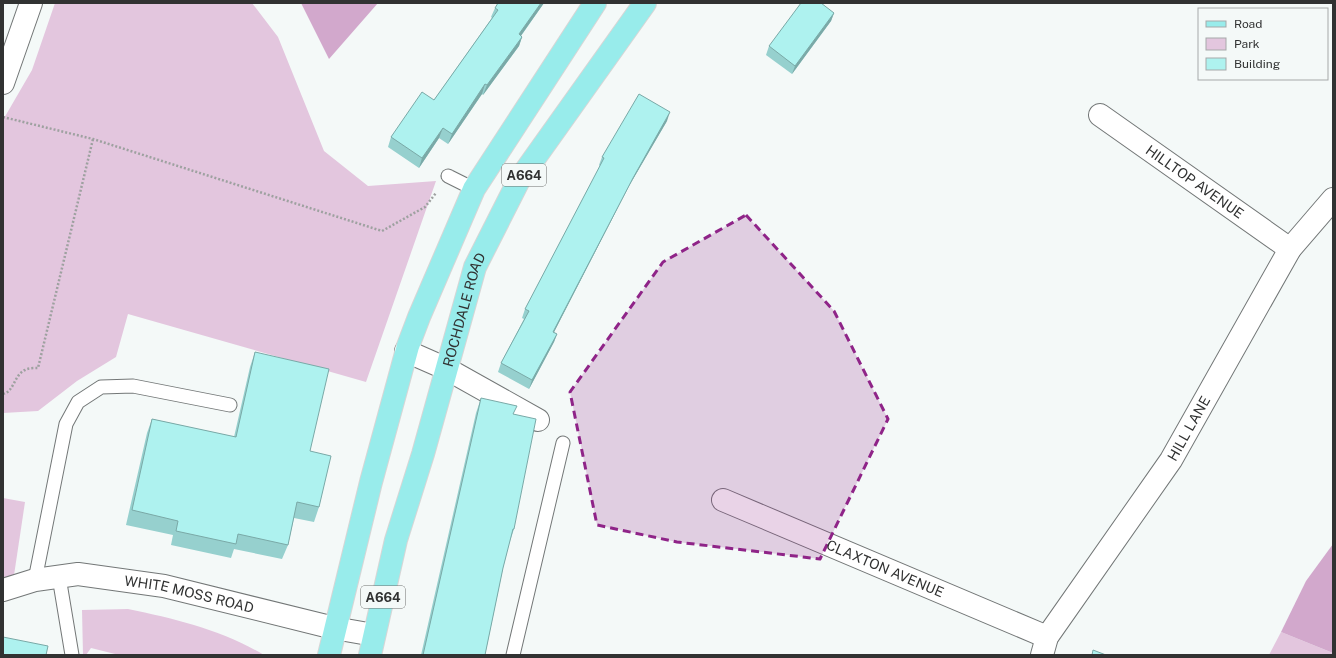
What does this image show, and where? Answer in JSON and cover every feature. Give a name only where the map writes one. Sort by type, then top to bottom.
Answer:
[{"type":"main road","points":[[328,655],[406,351],[419,317],[474,189],[595,3]]},
{"type":"main road","name":"ROCHDALE ROAD","points":[[372,645],[396,540],[448,369],[475,267],[520,180],[645,3]]},
{"type":"street","points":[[3,83],[31,3]]},
{"type":"street","name":"HILLTOP AVENUE","points":[[1100,115],[1290,249]]},
{"type":"street","name":"HILL LANE","points":[[1045,646],[1171,460],[1290,249],[1333,199]]},
{"type":"street","points":[[406,351],[448,369],[538,420]]},
{"type":"street","name":"CLAXTON AVENUE","points":[[723,500],[1045,646]]},
{"type":"street","name":"WHITE MOSS ROAD","points":[[3,590],[34,580],[78,574],[164,586],[334,628],[372,645]]},
{"type":"lane","points":[[448,176],[474,189]]},
{"type":"lane","points":[[34,580],[66,424],[78,402],[101,387],[133,386],[230,405]]},
{"type":"lane","points":[[513,655],[563,443]]},
{"type":"lane","points":[[59,577],[72,655]]},
{"type":"path","points":[[3,117],[93,139],[382,231],[426,207],[448,176]]},
{"type":"path","points":[[3,394],[7,393],[16,377],[25,370],[38,368],[93,139]]},
{"type":"highlighted area","points":[[746,215],[834,311],[888,419],[820,559],[677,542],[597,525],[570,392],[663,262]]},
{"type":"green space","points":[[55,3],[252,3],[278,37],[324,151],[368,186],[436,181],[366,382],[128,314],[116,357],[77,381],[38,411],[3,413],[3,120],[32,70]]},
{"type":"green space","points":[[3,498],[25,502],[13,582],[3,585]]},
{"type":"green space","points":[[128,609],[198,626],[248,646],[264,655],[119,655],[91,648],[86,655],[83,655],[82,610]]},
{"type":"green space","points":[[1281,632],[1333,653],[1333,655],[1269,655]]},
{"type":"shaded area","points":[[301,3],[378,3],[329,59]]},
{"type":"shaded area","points":[[1333,544],[1333,653],[1281,632],[1306,581]]},
{"type":"building","points":[[498,3],[541,3],[519,34],[522,37],[487,85],[485,84],[452,134],[443,128],[422,158],[391,137],[422,92],[434,100],[498,10],[495,8]]},
{"type":"building","points":[[801,3],[821,3],[834,13],[795,66],[769,46]]},
{"type":"building","points":[[639,94],[670,112],[633,178],[553,332],[557,334],[532,380],[501,363],[529,311],[525,309],[604,158],[602,157]]},
{"type":"building","points":[[255,352],[329,369],[310,451],[331,456],[319,507],[297,502],[288,545],[238,534],[236,544],[176,531],[178,521],[132,510],[152,419],[236,437]]},
{"type":"building","points":[[481,398],[517,406],[513,414],[536,419],[514,529],[503,568],[485,655],[423,655]]},
{"type":"building","points":[[3,637],[48,646],[46,655],[3,655]]},
{"type":"building","points":[[1093,650],[1106,655],[1092,655]]}]
